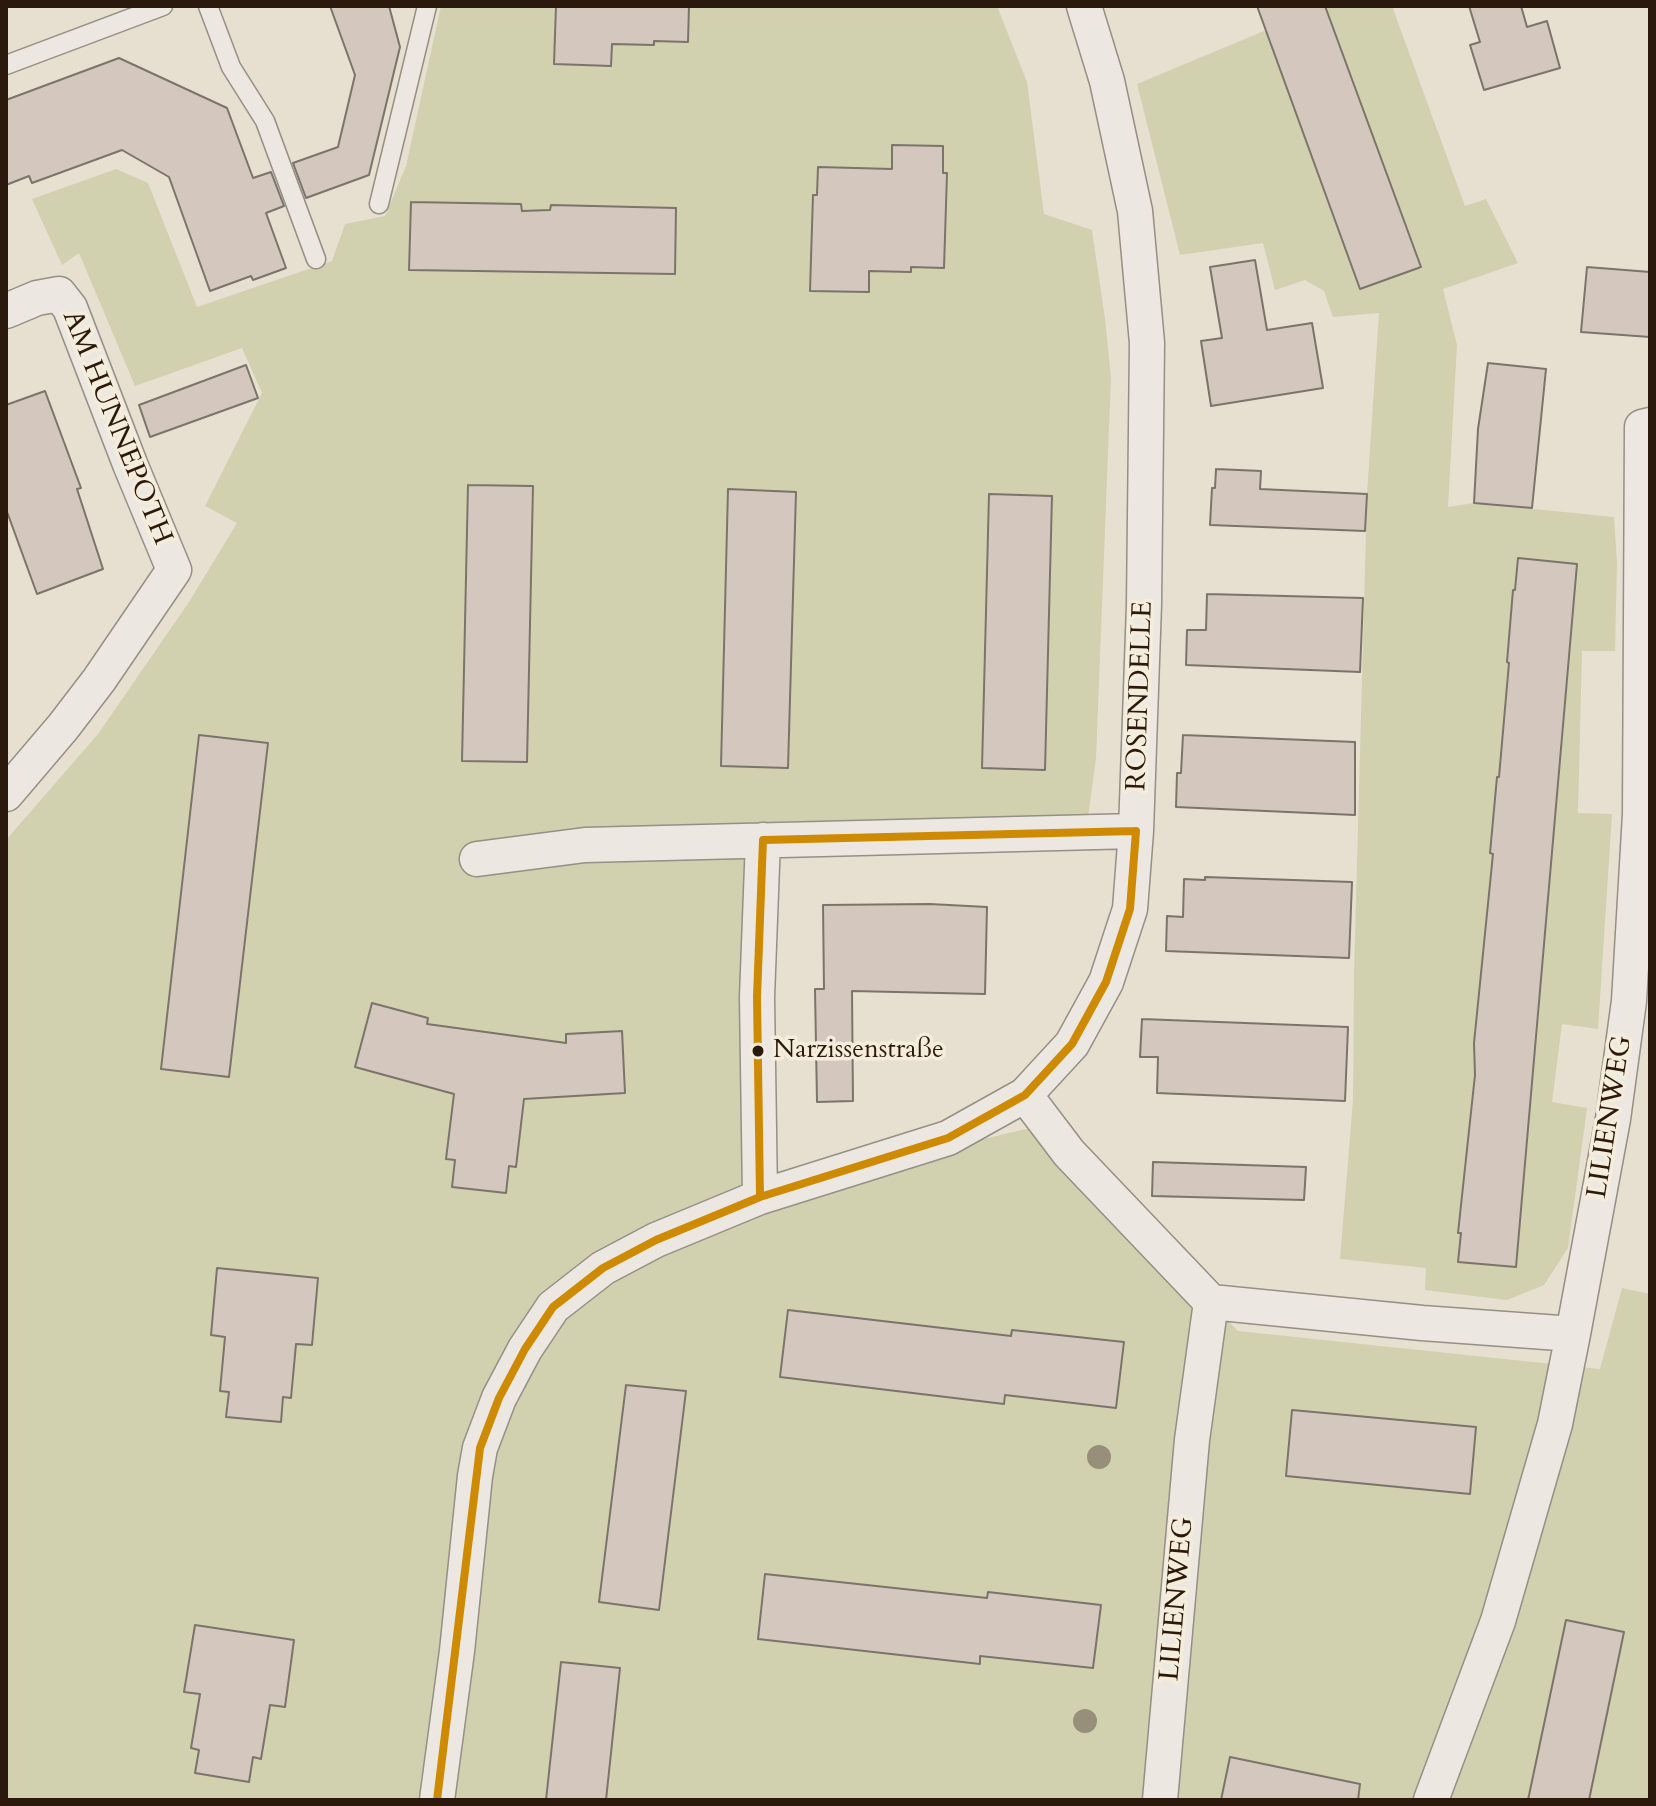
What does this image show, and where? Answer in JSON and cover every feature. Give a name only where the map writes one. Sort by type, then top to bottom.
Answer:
[{"type":"street","name":"ROSENDELLE","points":[[437,1800],[480,1448],[499,1398],[518,1361],[553,1307],[603,1268],[656,1240],[760,1197],[948,1138],[1025,1095],[1072,1044],[1106,982],[1130,909],[1136,831],[1144,604],[1147,343],[1135,211],[1107,81],[1084,6]]},
{"type":"street","name":"AM HUNNEPOTH","points":[[6,311],[37,298],[59,294],[70,308],[174,570],[99,680],[6,794]]},
{"type":"street","name":"LILIENWEG","points":[[1431,1800],[1498,1621],[1555,1424],[1613,1119],[1629,1001],[1640,814],[1642,427],[1650,425]]},
{"type":"street","points":[[477,859],[585,845],[1136,831]]},
{"type":"street","points":[[760,1197],[757,1011],[763,840]]},
{"type":"street","points":[[1025,1095],[1069,1153],[1211,1302],[1573,1334]]},
{"type":"street","name":"LILIENWEG","points":[[1160,1800],[1192,1440],[1211,1302]]},
{"type":"lane","points":[[6,65],[163,6]]},
{"type":"lane","points":[[208,6],[231,67],[265,121],[316,259]]},
{"type":"lane","points":[[379,204],[427,6]]},
{"type":"green space","points":[[441,6],[997,6],[1027,82],[1044,214],[1092,230],[1105,319],[1111,377],[1096,758],[1087,825],[753,832],[748,1206],[953,1146],[1039,1126],[1238,1331],[1600,1369],[1622,1288],[1650,1294],[1650,1800],[7,1800],[6,840],[98,734],[189,602],[237,523],[205,506],[262,393],[242,348],[135,386],[79,253],[62,265],[32,199],[116,169],[148,183],[197,307],[332,261],[345,224],[385,216],[406,166]]},
{"type":"green space","points":[[1324,6],[1392,6],[1465,206],[1486,199],[1518,263],[1443,289],[1457,345],[1448,507],[1474,503],[1614,517],[1617,563],[1615,651],[1582,651],[1578,813],[1612,814],[1598,1029],[1562,1024],[1552,1102],[1587,1108],[1568,1248],[1544,1285],[1507,1300],[1425,1290],[1426,1268],[1340,1259],[1353,1100],[1367,494],[1379,313],[1333,317],[1324,291],[1305,280],[1275,290],[1263,243],[1180,255],[1137,84]]},
{"type":"building","points":[[330,6],[389,6],[400,47],[369,175],[306,198],[293,163],[338,147],[355,75]]},
{"type":"building","points":[[556,6],[689,6],[688,42],[612,44],[611,66],[554,64]]},
{"type":"building","points":[[1257,6],[1325,6],[1421,267],[1360,289]]},
{"type":"building","points":[[1469,6],[1521,6],[1527,27],[1547,21],[1560,68],[1484,90],[1470,45],[1480,42]]},
{"type":"building","points":[[119,58],[227,108],[253,178],[271,172],[284,206],[266,213],[286,268],[253,280],[251,276],[210,291],[169,177],[122,150],[32,183],[29,176],[6,185],[6,100]]},
{"type":"building","points":[[892,145],[943,146],[943,173],[947,173],[944,268],[911,267],[911,272],[869,271],[869,292],[810,291],[813,195],[817,195],[818,167],[892,169]]},
{"type":"building","points":[[411,202],[521,204],[522,211],[550,210],[551,205],[676,208],[675,274],[409,270]]},
{"type":"building","points":[[1255,260],[1267,330],[1312,323],[1323,388],[1211,406],[1201,341],[1222,338],[1210,267]]},
{"type":"building","points":[[1587,267],[1650,272],[1650,337],[1581,332]]},
{"type":"building","points":[[1488,363],[1546,369],[1532,508],[1474,503],[1478,429]]},
{"type":"building","points":[[246,365],[258,398],[150,437],[139,405]]},
{"type":"building","points":[[45,391],[81,488],[77,489],[103,569],[37,594],[6,509],[6,405]]},
{"type":"building","points":[[1216,469],[1261,471],[1260,489],[1367,494],[1365,531],[1210,525]]},
{"type":"building","points":[[468,485],[533,486],[527,762],[462,761]]},
{"type":"building","points":[[728,489],[796,492],[788,768],[721,766]]},
{"type":"building","points":[[989,494],[1052,496],[1045,770],[982,768]]},
{"type":"building","points":[[1518,558],[1577,564],[1516,1267],[1458,1262],[1461,1233],[1458,1233],[1475,1075],[1474,1043]]},
{"type":"building","points":[[1207,594],[1363,598],[1360,672],[1186,665],[1187,630],[1206,630]]},
{"type":"building","points":[[199,735],[268,743],[229,1077],[161,1069]]},
{"type":"building","points":[[1183,735],[1355,742],[1355,815],[1176,807]]},
{"type":"building","points":[[1205,877],[1352,882],[1349,958],[1166,951],[1167,916],[1183,917],[1184,879],[1205,880]]},
{"type":"building","points":[[823,905],[987,907],[985,994],[852,991],[853,1101],[817,1102],[815,989],[824,989]]},
{"type":"building","points":[[372,1003],[428,1018],[427,1024],[566,1043],[566,1034],[622,1031],[625,1093],[524,1099],[516,1167],[509,1166],[506,1193],[452,1187],[455,1160],[446,1159],[454,1094],[355,1067]]},
{"type":"building","points":[[1142,1019],[1348,1027],[1345,1101],[1157,1093],[1158,1057],[1140,1057]]},
{"type":"building","points":[[1153,1162],[1306,1167],[1304,1200],[1152,1196]]},
{"type":"building","points":[[217,1268],[318,1278],[312,1345],[296,1344],[291,1398],[283,1397],[281,1422],[226,1417],[229,1392],[220,1391],[225,1337],[211,1335]]},
{"type":"building","points":[[788,1310],[1011,1336],[1012,1330],[1124,1342],[1116,1408],[1005,1395],[1004,1404],[780,1377]]},
{"type":"building","points":[[626,1385],[686,1391],[659,1610],[599,1602]]},
{"type":"building","points":[[1292,1410],[1476,1427],[1470,1494],[1286,1476]]},
{"type":"building","points":[[765,1574],[987,1598],[988,1592],[1101,1605],[1093,1668],[980,1656],[980,1664],[758,1639]]},
{"type":"building","points":[[1566,1620],[1624,1632],[1589,1800],[1528,1800]]},
{"type":"building","points":[[195,1625],[294,1640],[285,1707],[270,1705],[261,1759],[253,1757],[249,1782],[195,1773],[199,1750],[191,1748],[200,1694],[184,1692]]},
{"type":"building","points":[[561,1662],[620,1668],[606,1800],[546,1800]]},
{"type":"building","points":[[1230,1757],[1360,1784],[1358,1800],[1221,1800]]},
{"type":"transit line","points":[[1136,831],[1130,909],[1106,982],[1072,1044],[1025,1095],[948,1138],[760,1197],[757,997],[763,840],[1136,831]]},
{"type":"transit line","points":[[437,1800],[480,1448],[499,1398],[525,1349],[553,1307],[603,1268],[656,1240],[760,1197]]},
{"type":"place","name":"Narzissenstraße","points":[[758,1051]]}]
